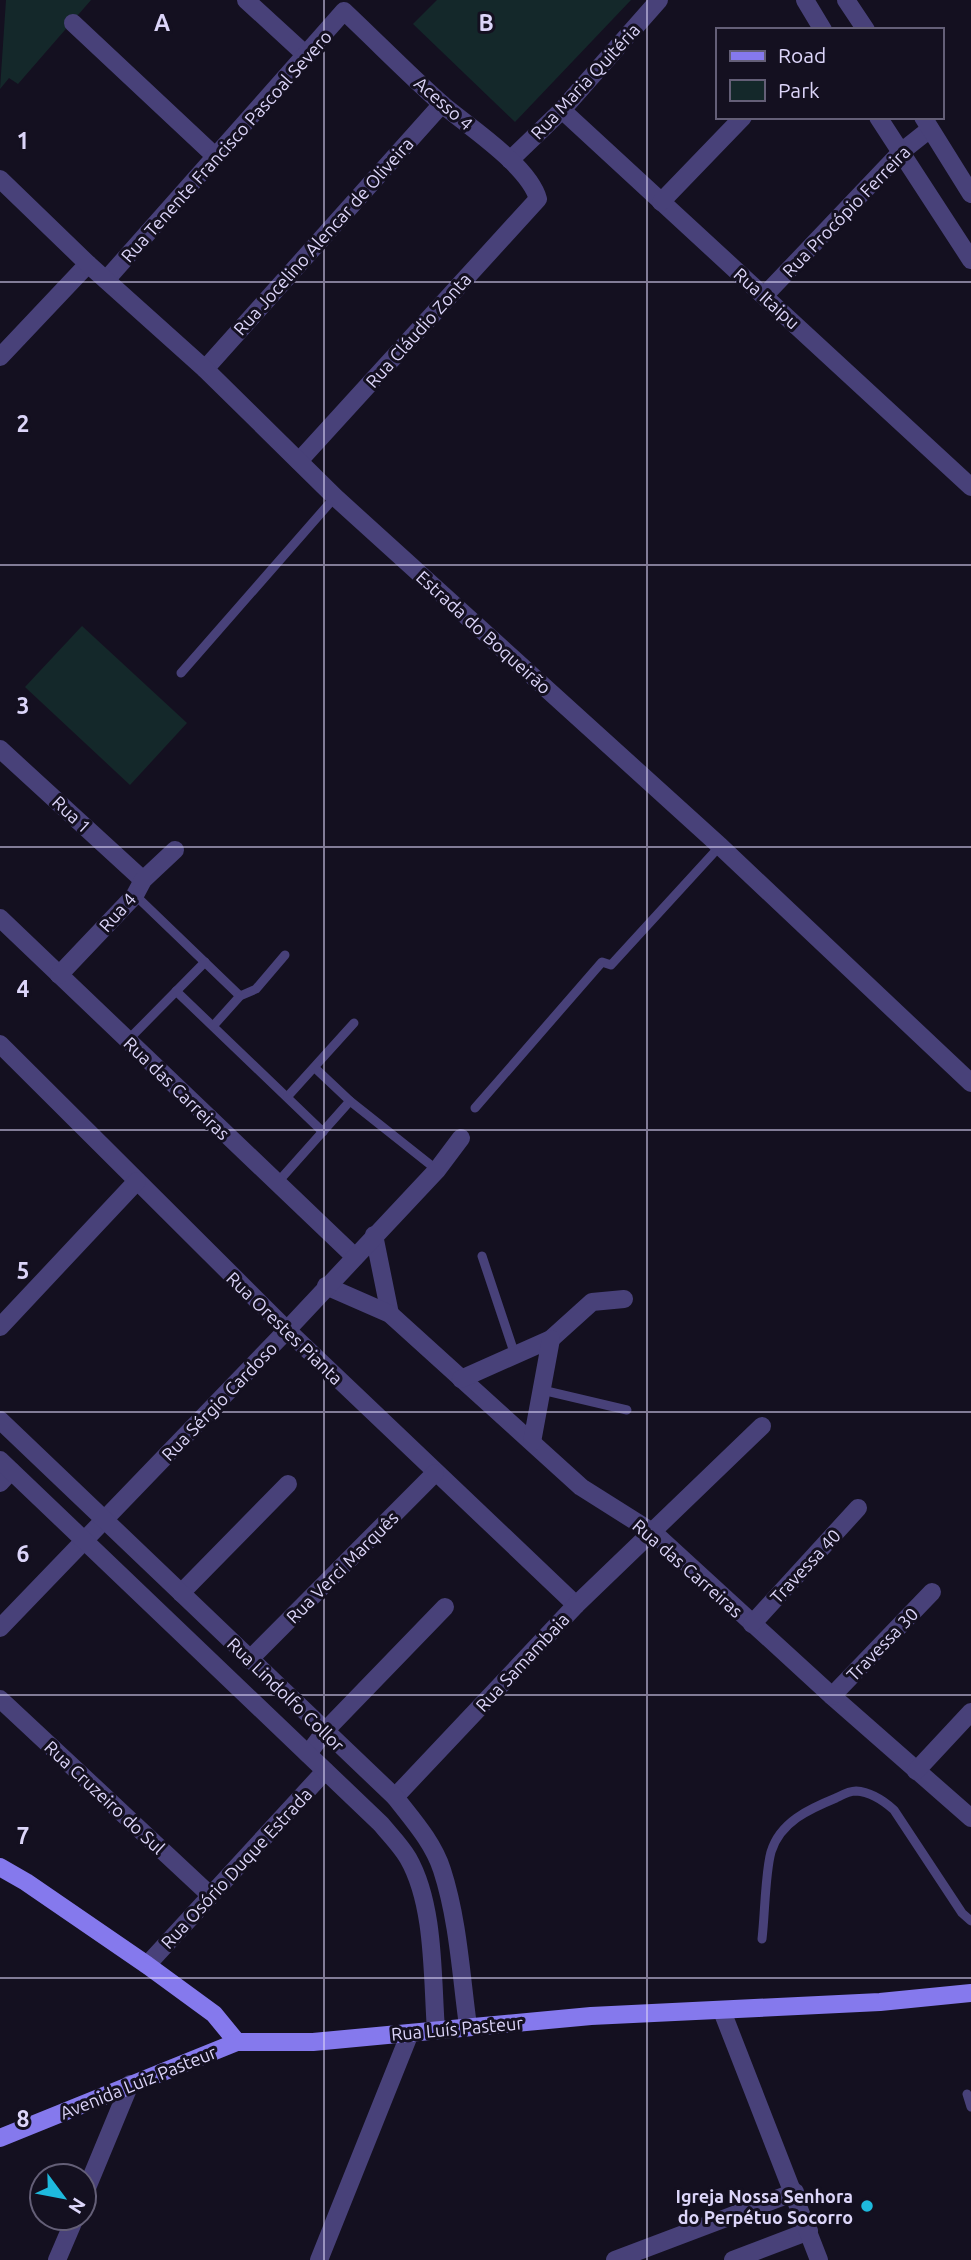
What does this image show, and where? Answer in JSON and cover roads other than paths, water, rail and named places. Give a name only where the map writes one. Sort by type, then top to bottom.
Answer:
[{"type":"main road","points":[[0,1867],[147,1965],[214,2014],[237,2042]]},
{"type":"main road","name":"Rua Luís Pasteur","points":[[237,2042],[313,2042],[591,2016],[880,2002],[971,1993]]},
{"type":"main road","name":"Avenida Luiz Pasteur","points":[[0,2138],[237,2042]]},
{"type":"street","points":[[246,0],[307,56]]},
{"type":"street","name":"Rua Maria Quitéria","points":[[510,160],[562,110],[659,0]]},
{"type":"street","points":[[805,0],[822,28]]},
{"type":"street","points":[[846,0],[865,28]]},
{"type":"street","name":"Rua Tenente Francisco Pascoal Severo","points":[[106,280],[307,56],[344,11]]},
{"type":"street","name":"Acesso 4","points":[[344,11],[442,104],[510,160],[535,188],[538,199]]},
{"type":"street","points":[[72,23],[216,157]]},
{"type":"street","name":"Rua Jocelino Alencar de Oliveira","points":[[205,369],[442,104]]},
{"type":"street","name":"Rua Itaipu","points":[[562,110],[971,487]]},
{"type":"street","points":[[661,202],[741,119]]},
{"type":"street","points":[[879,119],[971,260]]},
{"type":"street","points":[[926,123],[971,194]]},
{"type":"street","name":"Rua Procópio Ferreira","points":[[764,296],[926,123]]},
{"type":"street","name":"Estrada do Boqueirão","points":[[2,184],[205,369],[335,497],[720,846],[971,1083]]},
{"type":"street","name":"Rua Cláudio Zonta","points":[[299,461],[538,199]]},
{"type":"street","points":[[0,357],[88,264]]},
{"type":"street","name":"Rua 1","points":[[0,749],[139,887]]},
{"type":"street","name":"Rua 4","points":[[59,975],[176,850]]},
{"type":"street","name":"Rua das Carreiras","points":[[0,918],[355,1257]]},
{"type":"street","name":"Rua Orestes Pianta","points":[[0,1045],[287,1331],[576,1605]]},
{"type":"street","name":"Rua Sérgio Cardoso","points":[[0,1628],[287,1331],[326,1286],[438,1170],[461,1138]]},
{"type":"street","points":[[0,1327],[137,1181]]},
{"type":"street","points":[[374,1235],[390,1314]]},
{"type":"street","name":"Rua das Carreiras","points":[[326,1286],[390,1314],[581,1487],[653,1533],[971,1818]]},
{"type":"street","points":[[461,1379],[551,1339],[592,1302],[624,1299]]},
{"type":"street","points":[[532,1442],[551,1339]]},
{"type":"street","name":"Rua Lindolfo Collor","points":[[0,1420],[395,1797],[427,1839],[442,1869],[452,1913],[468,2026]]},
{"type":"street","name":"Rua Samambaia","points":[[395,1797],[576,1605],[762,1426]]},
{"type":"street","name":"Rua Lindolfo Collor","points":[[4,1471],[85,1541],[381,1824],[408,1856],[418,1879],[427,1920],[436,2030]]},
{"type":"street","name":"Rua Verci Marquês","points":[[249,1660],[435,1473]]},
{"type":"street","points":[[181,1593],[288,1484]]},
{"type":"street","name":"Travessa 40","points":[[752,1624],[858,1508]]},
{"type":"street","name":"Travessa 30","points":[[832,1696],[932,1592]]},
{"type":"street","points":[[307,1754],[325,1731],[445,1607]]},
{"type":"street","name":"Rua Cruzeiro do Sul","points":[[0,1699],[210,1895]]},
{"type":"street","points":[[916,1771],[971,1712]]},
{"type":"street","name":"Rua Osório Duque Estrada","points":[[147,1965],[325,1771]]},
{"type":"street","points":[[722,2011],[820,2260]]},
{"type":"street","points":[[319,2260],[410,2033]]},
{"type":"street","points":[[98,2162],[130,2084]]},
{"type":"street","points":[[615,2260],[649,2254],[795,2192]]},
{"type":"street","points":[[733,2260],[809,2231]]},
{"type":"street","points":[[57,2260],[69,2232]]},
{"type":"lane","points":[[181,673],[335,497]]},
{"type":"lane","points":[[475,1108],[602,962],[611,965],[720,846]]},
{"type":"lane","points":[[139,887],[205,962],[240,996]]},
{"type":"lane","points":[[214,1025],[240,996],[256,989],[285,955]]},
{"type":"lane","points":[[128,1040],[205,962]]},
{"type":"lane","points":[[176,991],[323,1132]]},
{"type":"lane","points":[[288,1096],[354,1023]]},
{"type":"lane","points":[[315,1068],[350,1101],[438,1170]]},
{"type":"lane","points":[[277,1183],[350,1101]]},
{"type":"lane","points":[[482,1256],[515,1355]]},
{"type":"lane","points":[[542,1390],[627,1410]]},
{"type":"lane","points":[[762,1938],[771,1853],[777,1838],[791,1821],[814,1807],[853,1791],[884,1800],[894,1810],[962,1913],[971,1921]]},
{"type":"lane","points":[[967,2094],[971,2107]]},
{"type":"place","name":"Igreja Nossa Senhora do Perpétuo Socorro","points":[[867,2206]]}]
